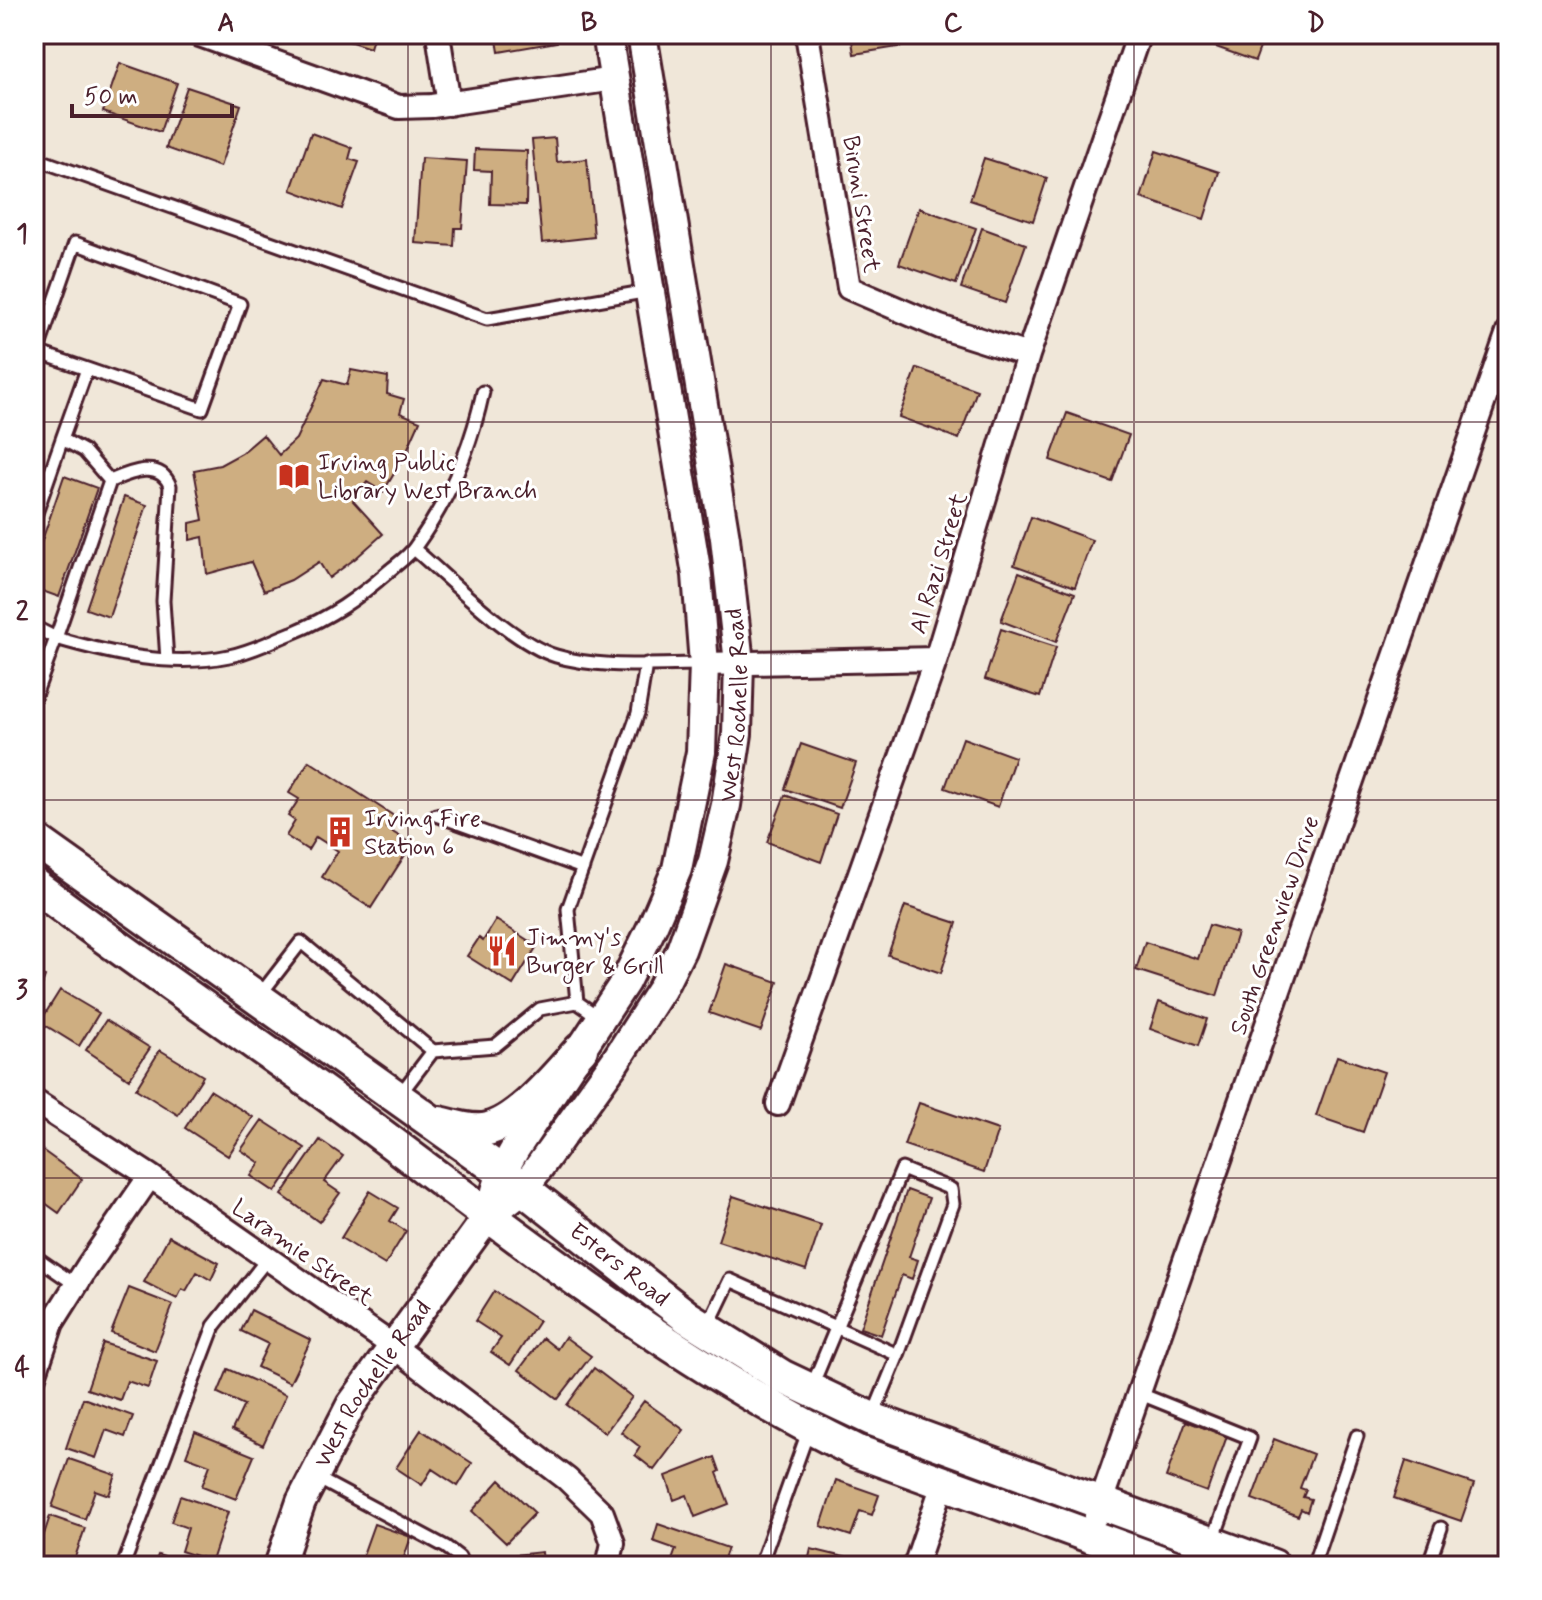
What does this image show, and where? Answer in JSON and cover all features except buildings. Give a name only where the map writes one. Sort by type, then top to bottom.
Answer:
[{"type":"main road","name":"Esters Road","points":[[34,839],[513,1180],[687,1317],[783,1377],[872,1419],[1273,1566]]},
{"type":"main road","name":"Esters Road","points":[[34,885],[652,1333],[712,1372],[809,1428],[856,1451],[1172,1566]]},
{"type":"main road","points":[[233,1028],[257,999]]},
{"type":"main road","points":[[429,1120],[466,1130],[488,1129],[510,1118],[543,1091],[581,1049]]},
{"type":"street","points":[[197,34],[399,107],[449,104],[614,79]]},
{"type":"street","points":[[438,34],[449,104]]},
{"type":"street","name":"West Rochelle Road","points":[[513,1180],[581,1049],[625,982],[677,869],[701,752],[704,664],[697,575],[607,34]]},
{"type":"street","name":"West Rochelle Road","points":[[279,1566],[301,1502],[351,1405],[513,1180],[614,1063],[661,990],[681,950],[713,861],[737,734],[739,663],[725,538],[642,34]]},
{"type":"street","name":"Biruni Street","points":[[807,34],[849,288],[940,327],[1028,355]]},
{"type":"street","name":"Al Razi Street","points":[[778,1104],[936,659],[1028,355],[1139,34]]},
{"type":"street","name":"South Greenview Drive","points":[[1089,1536],[1508,332]]},
{"type":"street","points":[[704,664],[936,659]]},
{"type":"street","name":"Laramie Street","points":[[34,1101],[150,1176],[393,1346],[567,1479],[602,1513],[613,1543],[608,1566]]},
{"type":"street","points":[[34,1376],[52,1323],[150,1176]]},
{"type":"street","points":[[915,1566],[943,1484]]},
{"type":"lane","points":[[34,158],[487,319],[649,291]]},
{"type":"lane","points":[[75,243],[240,304],[202,409],[87,369],[36,357],[75,243]]},
{"type":"lane","points":[[34,519],[87,369]]},
{"type":"lane","points":[[34,627],[56,638],[111,653],[167,660],[227,657],[252,650],[325,619],[361,596],[414,549],[465,460],[483,392]]},
{"type":"lane","points":[[62,439],[84,451],[110,481]]},
{"type":"lane","points":[[34,698],[110,481],[132,471],[151,470],[166,476],[170,486],[163,601],[167,660]]},
{"type":"lane","points":[[414,549],[516,636],[556,656],[598,662],[704,664]]},
{"type":"lane","points":[[577,1002],[568,909],[638,713],[646,664]]},
{"type":"lane","points":[[436,815],[583,868]]},
{"type":"lane","points":[[257,999],[301,942],[433,1051],[495,1046],[540,1009],[577,1002],[601,1018]]},
{"type":"lane","points":[[397,1098],[433,1051]]},
{"type":"lane","points":[[810,1390],[902,1169],[951,1189],[953,1204],[872,1419]]},
{"type":"lane","points":[[34,1256],[76,1285]]},
{"type":"lane","points":[[123,1566],[214,1326],[268,1258]]},
{"type":"lane","points":[[707,1329],[730,1280],[898,1355]]},
{"type":"lane","points":[[1138,1393],[1250,1438],[1212,1544]]},
{"type":"lane","points":[[760,1566],[809,1428]]},
{"type":"lane","points":[[1313,1566],[1357,1436]]},
{"type":"lane","points":[[314,1477],[446,1547],[459,1557],[463,1566]]},
{"type":"lane","points":[[1428,1566],[1441,1528]]},
{"type":"place","name":"Irving Public Library West Branch","points":[[294,476]]},
{"type":"place","name":"Irving Fire Station 6","points":[[340,832]]},
{"type":"place","name":"Jimmy's Burger & Grill","points":[[502,951]]}]
